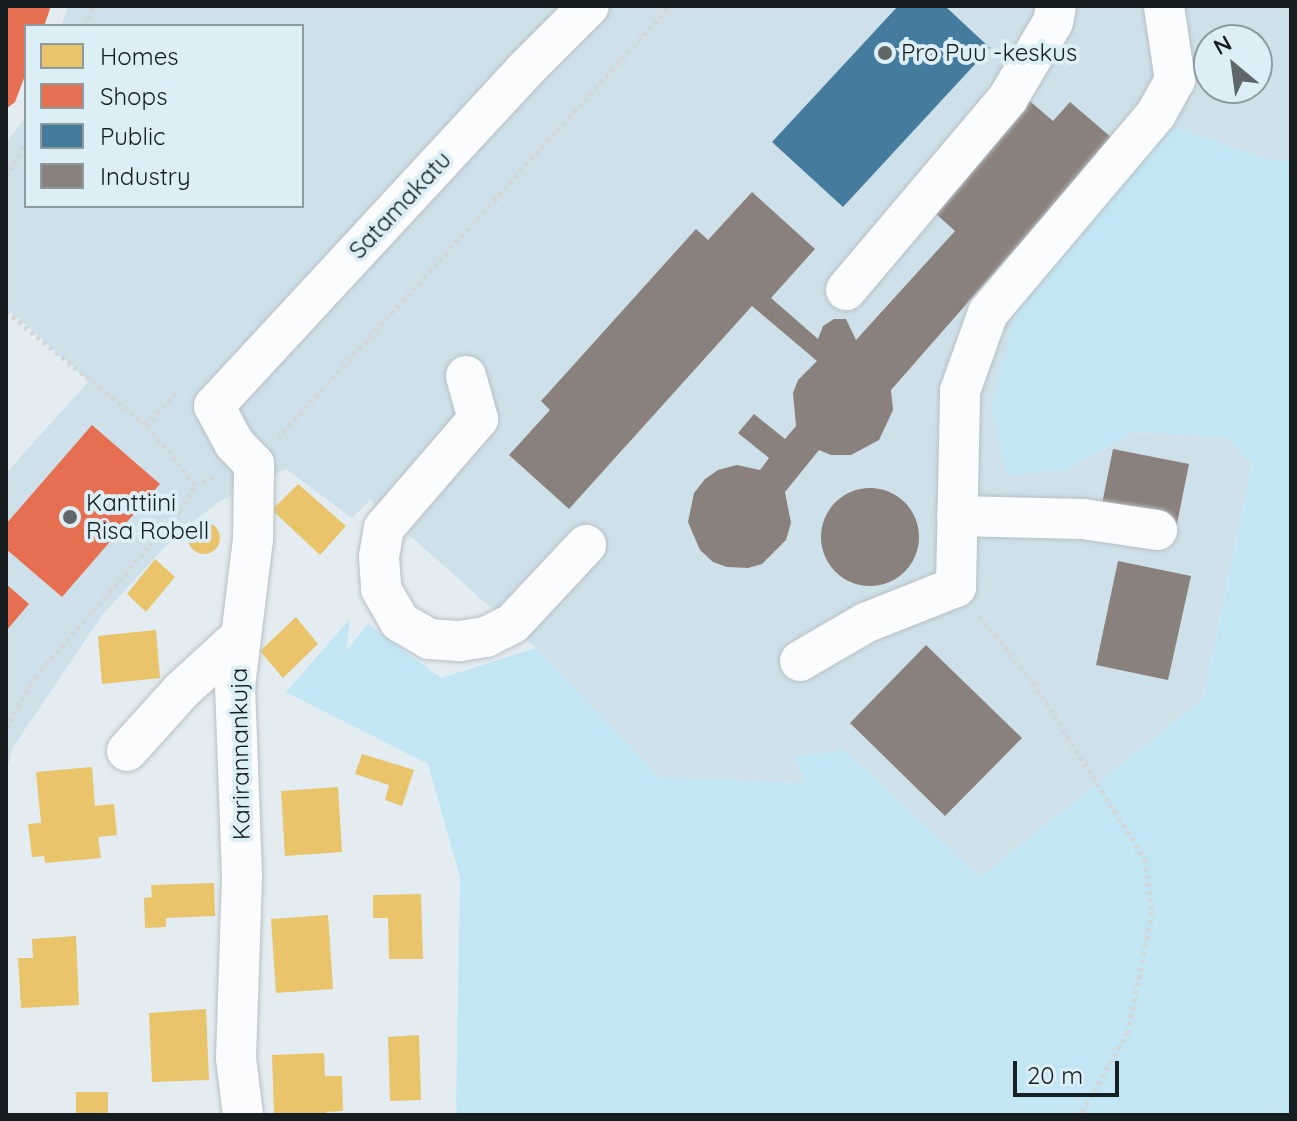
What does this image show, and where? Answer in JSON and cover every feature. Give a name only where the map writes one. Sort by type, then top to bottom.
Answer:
[{"type":"street","name":"Satamakatu","points":[[254,464],[234,443],[214,406],[523,72],[589,6]]},
{"type":"street","points":[[846,290],[1008,98],[1053,22],[1056,6]]},
{"type":"street","points":[[800,661],[865,623],[956,587],[960,391],[988,313],[1156,114],[1175,80],[1164,6]]},
{"type":"street","points":[[466,376],[478,419],[384,528],[379,557],[381,589],[400,622],[429,639],[460,641],[486,637],[513,623],[586,545]]},
{"type":"street","name":"Karirannankuja","points":[[243,1115],[236,1058],[242,876],[235,686],[253,540],[254,464]]},
{"type":"street","points":[[957,516],[1083,519],[1157,530]]},
{"type":"street","points":[[127,751],[181,691],[241,636]]},
{"type":"path","points":[[6,728],[35,677],[180,511],[195,484],[254,464],[670,6]]},
{"type":"path","points":[[6,177],[24,146]]},
{"type":"path","points":[[6,311],[147,426],[195,484]]},
{"type":"path","points":[[956,587],[1033,682],[1145,859],[1152,912],[1128,1032],[1080,1115]]},
{"type":"shaded area","points":[[68,6],[1291,6],[1291,162],[1263,158],[1171,126],[1067,469],[1134,432],[1226,437],[1252,464],[1203,699],[980,877],[844,750],[794,758],[808,783],[660,778],[536,648],[370,500],[352,518],[286,469],[220,501],[177,534],[103,614],[13,747],[6,774],[6,473],[89,381],[6,308],[6,143],[24,120],[24,208],[304,208],[304,24],[62,24]]},
{"type":"shaded area","points":[[1171,126],[1263,158],[1291,162],[1291,1115],[456,1115],[460,877],[428,764],[286,692],[350,619],[346,651],[368,624],[441,678],[536,648],[660,778],[807,783],[794,757],[844,750],[980,877],[1203,699],[1252,464],[1226,437],[1134,432],[1067,469],[1008,476],[991,408],[1019,298]]},
{"type":"building: Homes","points":[[298,484],[346,526],[320,555],[272,510]]},
{"type":"building: Homes","points":[[204,522],[216,526],[220,538],[216,550],[204,554],[192,550],[188,538],[192,526]]},
{"type":"building: Homes","points":[[155,559],[175,577],[146,612],[127,594]]},
{"type":"building: Homes","points":[[296,617],[318,644],[283,678],[260,651]]},
{"type":"building: Homes","points":[[156,630],[160,678],[102,684],[98,636]]},
{"type":"building: Homes","points":[[362,754],[414,770],[402,806],[385,800],[389,785],[355,774]]},
{"type":"building: Homes","points":[[92,767],[95,806],[114,804],[117,835],[98,837],[101,858],[45,863],[44,856],[32,857],[28,824],[41,823],[36,772]]},
{"type":"building: Homes","points":[[338,787],[342,852],[285,856],[281,791]]},
{"type":"building: Homes","points":[[214,883],[215,916],[166,918],[166,927],[145,928],[144,898],[152,897],[151,885]]},
{"type":"building: Homes","points":[[421,894],[423,959],[389,959],[388,918],[373,918],[373,895]]},
{"type":"building: Homes","points":[[328,915],[333,989],[276,993],[271,919]]},
{"type":"building: Homes","points":[[76,936],[79,1005],[21,1008],[18,958],[33,958],[32,939]]},
{"type":"building: Homes","points":[[206,1009],[209,1080],[152,1082],[149,1013]]},
{"type":"building: Homes","points":[[419,1035],[421,1100],[390,1101],[388,1037]]},
{"type":"building: Homes","points":[[324,1053],[325,1076],[342,1076],[343,1111],[326,1112],[326,1115],[274,1115],[272,1055]]},
{"type":"building: Homes","points":[[76,1092],[108,1092],[108,1115],[76,1115]]},
{"type":"building: Shops","points":[[6,6],[51,6],[45,24],[24,24],[24,78],[15,102],[6,109]]},
{"type":"building: Shops","points":[[92,425],[160,484],[62,597],[6,549],[6,524]]},
{"type":"building: Shops","points":[[6,584],[29,604],[6,631]]},
{"type":"building: Public","points":[[898,6],[945,6],[990,48],[843,207],[772,142]]},
{"type":"building: Industry","points":[[1025,97],[1053,121],[1070,102],[1112,138],[891,390],[893,410],[879,440],[851,455],[831,455],[819,450],[785,492],[791,523],[786,540],[762,564],[748,568],[727,567],[713,562],[700,550],[688,522],[694,493],[705,479],[718,470],[737,465],[760,470],[769,458],[738,433],[754,414],[785,439],[796,426],[793,393],[798,380],[817,361],[752,306],[569,509],[509,455],[550,410],[541,401],[696,229],[708,240],[752,192],[815,249],[771,298],[818,339],[823,326],[834,319],[846,319],[856,340],[955,231],[926,205]]},
{"type":"building: Industry","points":[[1113,449],[1189,464],[1177,524],[1101,509]]},
{"type":"building: Industry","points":[[870,488],[889,492],[904,503],[915,518],[919,537],[915,556],[904,571],[889,582],[870,586],[851,582],[836,571],[825,556],[821,537],[825,518],[836,503],[851,492]]},
{"type":"building: Industry","points":[[1118,561],[1191,576],[1168,680],[1096,665]]},
{"type":"building: Industry","points":[[926,645],[1022,738],[945,816],[850,723]]},
{"type":"place","name":"Pro Puu -keskus","points":[[885,53]]},
{"type":"place","name":"Kanttiini Risa Robell","points":[[70,517]]}]
